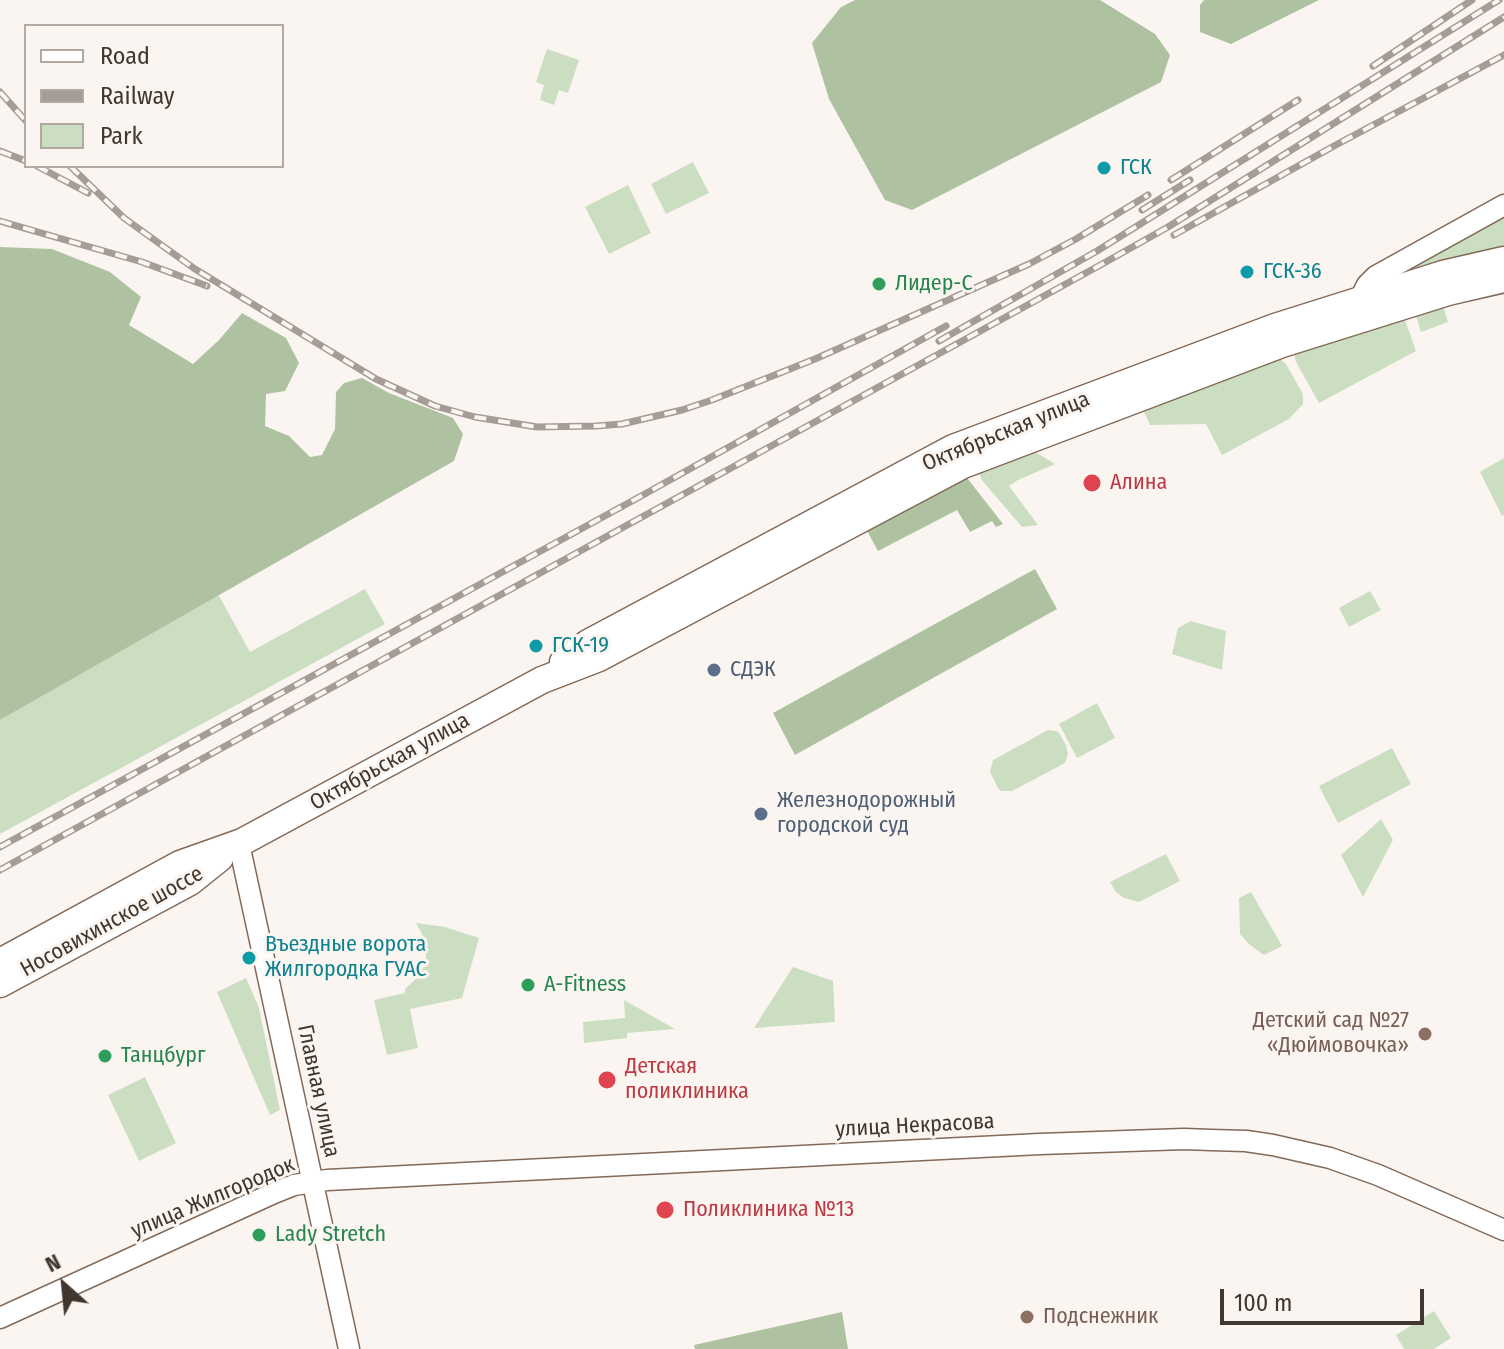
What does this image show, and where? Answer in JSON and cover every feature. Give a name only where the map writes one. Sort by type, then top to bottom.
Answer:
[{"type":"main road","name":"Октябрьская улица","points":[[239,844],[542,680],[599,658],[963,465],[1282,344],[1443,274],[1504,260]]},
{"type":"main road","name":"Октябрьская улица","points":[[1355,310],[1504,279]]},
{"type":"main road","name":"Носовихинское шоссе","points":[[0,962],[180,864],[239,844]]},
{"type":"main road","name":"Носовихинское шоссе","points":[[0,984],[190,882],[239,844]]},
{"type":"street","points":[[1355,310],[1367,285],[1387,268],[1504,205]]},
{"type":"street","name":"Главная улица","points":[[239,844],[349,1349]]},
{"type":"street","name":"улица Некрасова","points":[[313,1181],[1040,1144],[1211,1140],[1273,1145],[1330,1158],[1504,1230]]},
{"type":"street","name":"улица Жилгородок","points":[[0,1318],[274,1193],[313,1181]]},
{"type":"green space","points":[[855,0],[1100,0],[1155,34],[1170,55],[1161,82],[912,210],[885,200],[829,99],[812,43],[841,7]]},
{"type":"green space","points":[[1204,0],[1319,0],[1231,44],[1200,32],[1200,5]]},
{"type":"green space","points":[[547,49],[579,60],[568,93],[559,90],[554,105],[540,100],[544,85],[536,82]]},
{"type":"green space","points":[[693,162],[709,193],[666,214],[651,184]]},
{"type":"green space","points":[[628,185],[651,233],[609,254],[585,207]]},
{"type":"green space","points":[[1504,215],[1504,256],[1389,281],[1410,266]]},
{"type":"green space","points":[[0,247],[52,249],[110,272],[141,297],[129,325],[193,364],[242,313],[286,338],[299,363],[285,391],[266,394],[265,426],[289,436],[310,457],[322,455],[335,429],[336,392],[344,383],[362,378],[389,393],[453,418],[463,434],[454,461],[0,720]]},
{"type":"green space","points":[[1443,306],[1448,322],[1421,332],[1416,316]]},
{"type":"green space","points":[[1403,314],[1416,351],[1319,403],[1295,360],[1295,352]]},
{"type":"green space","points":[[1279,358],[1286,364],[1303,394],[1303,404],[1289,419],[1222,455],[1206,424],[1150,425],[1141,405]]},
{"type":"green space","points":[[1027,447],[1055,464],[1009,486],[1038,525],[1022,527],[981,479],[978,467]]},
{"type":"green space","points":[[1504,458],[1504,515],[1502,516],[1480,472]]},
{"type":"green space","points":[[964,474],[1003,524],[996,527],[992,521],[970,532],[957,510],[878,551],[865,527]]},
{"type":"green space","points":[[1035,569],[1057,609],[795,755],[773,713]]},
{"type":"green space","points":[[365,589],[385,624],[0,834],[0,720],[218,594],[250,652]]},
{"type":"green space","points":[[1370,591],[1381,610],[1349,627],[1339,608]]},
{"type":"green space","points":[[1191,621],[1226,631],[1222,670],[1172,654],[1178,628]]},
{"type":"green space","points":[[1097,703],[1115,738],[1077,758],[1059,724]]},
{"type":"green space","points":[[1048,730],[1059,733],[1066,745],[1068,754],[1065,763],[1012,791],[1001,791],[990,772],[993,760]]},
{"type":"green space","points":[[1392,748],[1411,784],[1338,823],[1319,786]]},
{"type":"green space","points":[[1381,819],[1393,840],[1363,897],[1341,855]]},
{"type":"green space","points":[[1166,854],[1180,881],[1139,902],[1116,892],[1110,882]]},
{"type":"green space","points":[[1251,892],[1282,946],[1264,955],[1240,934],[1239,898]]},
{"type":"green space","points":[[416,923],[445,927],[479,938],[462,998],[410,1009],[418,1048],[387,1055],[374,1000],[405,993],[425,965],[423,936]]},
{"type":"green space","points":[[793,967],[833,981],[835,1022],[754,1028]]},
{"type":"green space","points":[[246,978],[259,1008],[280,1110],[270,1115],[217,992]]},
{"type":"green space","points":[[624,1000],[675,1029],[627,1033],[627,1038],[584,1043],[583,1022],[625,1018]]},
{"type":"green space","points":[[145,1077],[176,1143],[139,1161],[108,1095]]},
{"type":"green space","points":[[1434,1311],[1451,1338],[1434,1349],[1404,1349],[1396,1335]]},
{"type":"green space","points":[[842,1312],[848,1349],[695,1349],[694,1345]]},
{"type":"railway","points":[[1373,66],[1472,0]]},
{"type":"railway","points":[[939,341],[1097,251],[1499,0]]},
{"type":"railway","points":[[0,870],[1168,227],[1504,17]]},
{"type":"railway","points":[[1174,235],[1504,55]]},
{"type":"railway","points":[[0,92],[24,119]]},
{"type":"railway","points":[[1171,180],[1298,100]]},
{"type":"railway","points":[[0,151],[24,160]]},
{"type":"railway","points":[[41,168],[88,193]]},
{"type":"railway","points":[[72,168],[124,218],[195,269],[376,379],[435,406],[475,417],[537,427],[622,424],[712,400],[815,359],[1029,264],[1148,195]]},
{"type":"railway","points":[[1142,210],[1190,180]]},
{"type":"railway","points":[[0,221],[142,262],[207,286]]},
{"type":"railway","points":[[0,847],[946,326]]},
{"type":"place","name":"ГСК","points":[[1104,168]]},
{"type":"place","name":"ГСК-36","points":[[1247,272]]},
{"type":"place","name":"Лидер-С","points":[[879,284]]},
{"type":"place","name":"Алина","points":[[1092,483]]},
{"type":"place","name":"ГСК-19","points":[[536,646]]},
{"type":"place","name":"СДЭК","points":[[714,670]]},
{"type":"place","name":"Железнодорожный городской суд","points":[[761,814]]},
{"type":"place","name":"Въездные ворота Жилгородка ГУАС","points":[[249,958]]},
{"type":"place","name":"A-Fitness","points":[[528,985]]},
{"type":"place","name":"Детский сад №27 «Дюймовочка»","points":[[1425,1034]]},
{"type":"place","name":"Танцбург","points":[[105,1056]]},
{"type":"place","name":"Детская поликлиника","points":[[607,1080]]},
{"type":"place","name":"Поликлиника №13","points":[[665,1210]]},
{"type":"place","name":"Lady Stretch","points":[[259,1235]]},
{"type":"place","name":"Подснежник","points":[[1027,1317]]}]
